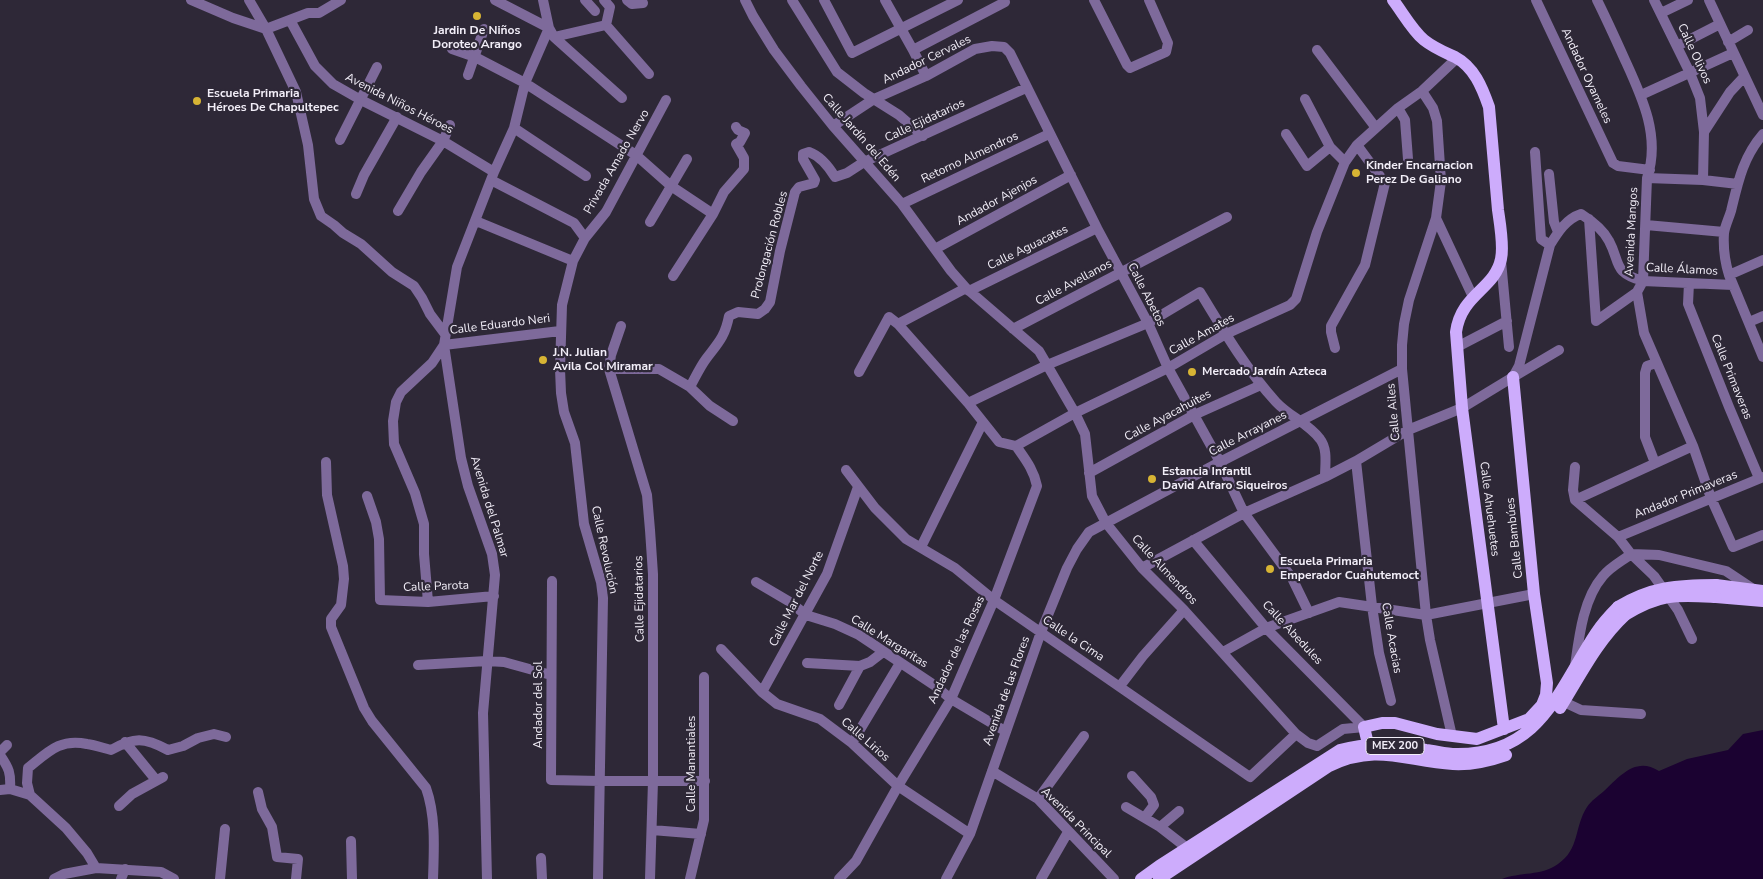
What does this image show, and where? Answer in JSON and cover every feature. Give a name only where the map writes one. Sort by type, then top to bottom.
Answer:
[{"type":"main road","points":[[1393,0],[1422,38],[1434,48],[1457,58],[1472,70],[1482,87],[1489,107],[1501,237],[1501,260]]},
{"type":"main road","name":"Calle Ahuehuetes","points":[[1501,260],[1489,281],[1463,308],[1458,320],[1457,347],[1462,408],[1504,729]]},
{"type":"main road","name":"Calle Bambúes","points":[[1504,729],[1529,719],[1542,705],[1546,696],[1547,683],[1534,594],[1513,377]]},
{"type":"main road","name":"MEX 200","points":[[1141,879],[1340,750],[1378,743],[1455,754],[1493,751],[1510,744],[1536,725],[1550,709],[1597,631],[1622,611],[1634,598],[1669,587],[1761,594]]},
{"type":"main road","name":"MEX 200","points":[[1159,879],[1329,766],[1342,760],[1378,753],[1454,764],[1488,761],[1506,755],[1526,743],[1557,714],[1622,611]]},
{"type":"main road","points":[[1368,744],[1364,727],[1396,723],[1452,736],[1477,739],[1504,729]]},
{"type":"street","points":[[191,0],[233,18],[266,29],[308,13],[319,12],[341,0]]},
{"type":"street","points":[[249,0],[266,29],[296,92],[308,145],[314,199],[322,216],[367,249],[392,272],[414,286],[430,314],[445,334]]},
{"type":"street","points":[[494,0],[552,33],[622,98]]},
{"type":"street","points":[[543,0],[552,33]]},
{"type":"street","points":[[585,0],[595,11]]},
{"type":"street","points":[[604,0],[610,7],[606,25]]},
{"type":"street","points":[[627,0],[632,4],[643,3]]},
{"type":"street","name":"Calle Jardín del Edén","points":[[745,0],[774,50],[833,126],[902,204],[967,289]]},
{"type":"street","points":[[792,0],[836,72],[899,116],[923,136]]},
{"type":"street","points":[[824,0],[852,53],[958,0]]},
{"type":"street","points":[[885,0],[926,76]]},
{"type":"street","points":[[1094,0],[1130,68],[1166,52],[1168,48],[1168,43],[1149,0]]},
{"type":"street","name":"Andador Oyameles","points":[[1536,0],[1613,163],[1649,174]]},
{"type":"street","name":"Avenida Mangos","points":[[1597,0],[1641,95],[1652,135],[1643,281],[1638,292],[1644,333],[1693,446],[1732,547],[1763,535]]},
{"type":"street","name":"Calle Olivos","points":[[1654,0],[1690,73],[1700,98],[1704,132],[1703,180]]},
{"type":"street","points":[[1660,13],[1688,0]]},
{"type":"street","points":[[1709,0],[1763,115]]},
{"type":"street","points":[[913,50],[1005,2]]},
{"type":"street","name":"Avenida Niños Héroes","points":[[290,20],[315,66],[333,84],[443,141],[493,176],[574,224],[585,238]]},
{"type":"street","points":[[1677,46],[1720,24]]},
{"type":"street","points":[[552,33],[606,25]]},
{"type":"street","points":[[606,25],[649,74]]},
{"type":"street","points":[[468,75],[484,29]]},
{"type":"street","points":[[1728,42],[1748,30]]},
{"type":"street","name":"Avenida del Palmar","points":[[487,879],[482,713],[495,575],[492,554],[468,486],[461,458],[444,345],[457,267],[514,128],[525,83],[552,33]]},
{"type":"street","name":"Andador Cervales","points":[[833,126],[874,99],[926,76],[975,48],[992,46]]},
{"type":"street","name":"Calle Abetos","points":[[992,46],[1004,47],[1010,53],[1097,228],[1148,323],[1168,368],[1220,462],[1244,513],[1292,578],[1309,613]]},
{"type":"street","points":[[452,49],[475,57],[525,83],[636,155],[671,186],[713,214]]},
{"type":"street","points":[[1317,50],[1376,128]]},
{"type":"street","points":[[1641,95],[1733,53]]},
{"type":"street","name":"Calle Amates","points":[[1016,446],[1075,413],[1168,368],[1226,334],[1290,306],[1296,299],[1317,232],[1345,162],[1357,145],[1398,108],[1422,91],[1457,58]]},
{"type":"street","points":[[340,140],[377,67]]},
{"type":"street","points":[[1704,132],[1730,92],[1744,77]]},
{"type":"street","name":"Calle Ejidatarios","points":[[799,187],[814,183],[815,180],[803,159],[803,154],[809,152],[815,154],[830,169],[834,177],[847,173],[864,162],[1026,88]]},
{"type":"street","name":"Calle Ailes","points":[[1422,91],[1433,108],[1436,120],[1441,181],[1436,218],[1409,300],[1402,345],[1402,369],[1426,615],[1452,736]]},
{"type":"street","points":[[1305,99],[1330,147],[1345,162]]},
{"type":"street","name":"Privada Amado Nervo","points":[[573,261],[585,238],[606,212],[666,100]]},
{"type":"street","points":[[1398,108],[1405,120],[1408,159]]},
{"type":"street","points":[[356,194],[364,175],[397,117]]},
{"type":"street","points":[[398,211],[421,172],[443,141],[450,125]]},
{"type":"street","points":[[673,276],[713,214],[724,192],[744,169],[744,158],[736,127]]},
{"type":"street","points":[[514,128],[586,176]]},
{"type":"street","name":"Retorno Almendros","points":[[902,204],[1049,134]]},
{"type":"street","points":[[1286,134],[1307,166],[1330,147]]},
{"type":"street","points":[[1763,134],[1747,155],[1724,232],[1725,262],[1763,357]]},
{"type":"street","points":[[1335,348],[1331,332],[1332,326],[1365,265],[1385,184],[1357,145]]},
{"type":"street","points":[[1534,152],[1542,239],[1550,245]]},
{"type":"street","points":[[650,222],[687,159]]},
{"type":"street","points":[[1550,174],[1554,222],[1558,232]]},
{"type":"street","points":[[1649,174],[1738,184]]},
{"type":"street","name":"Andador Ajenjos","points":[[935,249],[1071,175]]},
{"type":"street","name":"Prolongación Robles","points":[[690,387],[706,360],[721,341],[726,330],[728,316],[738,312],[758,314],[766,309],[770,302],[780,251],[795,192],[799,187]]},
{"type":"street","points":[[1513,377],[1519,366],[1550,245],[1558,232],[1572,217],[1580,214],[1589,219],[1596,321],[1638,292]]},
{"type":"street","name":"Calle Avellanos","points":[[1013,329],[1227,217]]},
{"type":"street","points":[[1436,218],[1473,297]]},
{"type":"street","name":"Calle Álamos","points":[[1589,219],[1602,231],[1610,243],[1616,262],[1632,278],[1643,281],[1689,283],[1731,280]]},
{"type":"street","points":[[476,221],[573,261]]},
{"type":"street","points":[[1646,225],[1724,232]]},
{"type":"street","name":"Calle Aguacates","points":[[967,289],[1097,228]]},
{"type":"street","points":[[1501,260],[1509,347]]},
{"type":"street","points":[[1731,280],[1763,260]]},
{"type":"street","name":"Calle Revolución","points":[[573,261],[562,305],[560,330],[561,393],[564,412],[575,443],[584,524],[601,582],[603,598],[598,879]]},
{"type":"street","name":"Calle Primaveras","points":[[1689,283],[1688,304],[1761,477]]},
{"type":"street","points":[[898,324],[967,289]]},
{"type":"street","name":"Calle Almendros","points":[[967,289],[1039,351],[1085,434],[1092,496],[1106,523],[1142,568],[1223,652],[1296,734],[1308,743],[1317,746],[1343,729],[1364,727]]},
{"type":"street","points":[[968,403],[1047,365],[1148,323],[1200,292],[1261,385],[1277,404],[1321,440],[1326,453],[1325,477]]},
{"type":"street","points":[[1749,322],[1763,316]]},
{"type":"street","points":[[859,372],[889,317],[898,324],[968,403],[999,442],[1016,446]]},
{"type":"street","points":[[1457,347],[1507,321]]},
{"type":"street","name":"Calle Ejidatarios","points":[[621,326],[611,355],[609,369],[646,495],[653,574],[653,781],[650,879]]},
{"type":"street","name":"Calle Eduardo Neri","points":[[444,345],[560,330]]},
{"type":"street","points":[[428,602],[424,554],[424,524],[415,493],[394,444],[393,421],[396,402],[401,392],[432,362],[444,345]]},
{"type":"street","points":[[1142,568],[1244,513],[1356,461],[1408,430],[1462,408],[1559,350]]},
{"type":"street","points":[[1654,463],[1645,437],[1645,372],[1647,366],[1656,363]]},
{"type":"street","points":[[609,369],[659,370],[690,387],[710,406],[734,421]]},
{"type":"street","name":"Calle Arrayanes","points":[[1106,523],[1402,369]]},
{"type":"street","name":"Calle Ayacahuites","points":[[1089,473],[1194,415],[1261,385]]},
{"type":"street","points":[[921,548],[983,422]]},
{"type":"street","name":"Andador de las Rosas","points":[[839,879],[856,861],[898,786],[951,699],[994,600],[1037,486],[1031,467],[1016,446]]},
{"type":"street","points":[[1576,500],[1693,446]]},
{"type":"street","name":"Calle Acacias","points":[[1356,461],[1372,606],[1379,653],[1390,701]]},
{"type":"street","points":[[326,462],[327,495],[343,566],[344,579],[341,605],[331,619],[331,627],[364,708],[372,721],[426,788],[430,798],[434,847],[434,879]]},
{"type":"street","points":[[1575,467],[1573,490],[1576,500],[1618,537],[1630,554],[1654,576],[1678,610],[1692,639]]},
{"type":"street","name":"Calle la Cima","points":[[846,470],[874,508],[906,539],[955,568],[994,600],[1250,777],[1296,734]]},
{"type":"street","name":"Andador Primaveras","points":[[1618,537],[1761,477]]},
{"type":"street","name":"Calle Mar del Norte","points":[[762,692],[827,574],[858,487]]},
{"type":"street","name":"Calle Parota","points":[[367,496],[376,522],[379,539],[380,600],[428,602],[494,596]]},
{"type":"street","name":"Avenida de las Flores","points":[[946,879],[970,834],[1041,632],[1077,549],[1088,532],[1106,523]]},
{"type":"street","name":"Calle Abedules","points":[[1194,540],[1266,628],[1364,727]]},
{"type":"street","points":[[1575,668],[1587,604],[1595,587],[1603,575],[1630,554],[1659,555],[1726,571],[1761,594]]},
{"type":"street","name":"Andador del Sol","points":[[552,581],[552,780],[600,781]]},
{"type":"street","name":"Calle Margaritas","points":[[756,582],[790,602],[806,615],[851,631],[934,685],[951,699],[1006,731]]},
{"type":"street","points":[[1223,652],[1266,628],[1339,602],[1426,615],[1534,594]]},
{"type":"street","points":[[1120,686],[1143,656],[1184,610]]},
{"type":"street","name":"Calle Lirios","points":[[721,649],[762,692],[777,704],[820,720],[852,743],[898,786],[970,834]]},
{"type":"street","points":[[807,663],[860,666],[870,662],[883,652]]},
{"type":"street","points":[[418,665],[487,661],[504,662],[551,675]]},
{"type":"street","points":[[852,743],[900,663]]},
{"type":"street","name":"Calle Lirios","points":[[839,705],[860,666]]},
{"type":"street","name":"Calle Manantiales","points":[[690,879],[704,820],[704,677]]},
{"type":"street","points":[[1564,702],[1582,710],[1642,714]]},
{"type":"street","points":[[30,795],[26,774],[28,768],[51,749],[63,744],[74,742],[111,750],[126,742],[151,741],[168,750],[214,734],[226,737]]},
{"type":"street","points":[[1038,799],[1084,736]]},
{"type":"street","points":[[119,806],[132,794],[160,778],[126,742]]},
{"type":"street","points":[[2,751],[10,777],[5,790],[30,795],[66,828],[87,853],[96,868]]},
{"type":"street","name":"Avenida Principal","points":[[992,771],[1038,799],[1114,879]]},
{"type":"street","points":[[1132,776],[1151,797],[1154,805],[1145,817]]},
{"type":"street","points":[[600,781],[705,781]]},
{"type":"street","points":[[258,792],[262,809],[272,827],[277,857],[298,859],[296,879]]},
{"type":"street","points":[[1126,807],[1160,827],[1187,848]]},
{"type":"street","points":[[1160,827],[1180,811]]},
{"type":"street","points":[[220,879],[225,829]]},
{"type":"street","points":[[652,830],[701,834]]},
{"type":"street","points":[[1041,879],[1068,832]]},
{"type":"street","points":[[352,842],[352,879]]},
{"type":"street","points":[[541,858],[542,879]]},
{"type":"street","points":[[54,879],[64,874],[96,868],[123,874],[161,876],[174,879]]},
{"type":"shaded area","points":[[1763,730],[1763,879],[1502,879],[1552,868],[1565,858],[1570,852],[1587,807],[1616,779],[1629,770],[1643,766],[1659,771],[1687,759],[1728,750],[1743,734]]},
{"type":"place","name":"Jardin De Niños Doroteo Arango","points":[[477,16]]},
{"type":"place","name":"Escuela Primaria Héroes De Chapultepec","points":[[197,101]]},
{"type":"place","name":"Kinder Encarnacion Perez De Galiano","points":[[1356,173]]},
{"type":"place","name":"J.N. Julian Avila Col Miramar","points":[[543,360]]},
{"type":"place","name":"Mercado Jardín Azteca","points":[[1192,372]]},
{"type":"place","name":"Estancia Infantil David Alfaro Siqueiros","points":[[1152,479]]},
{"type":"place","name":"Escuela Primaria Emperador Cuahutemoct","points":[[1270,569]]}]
